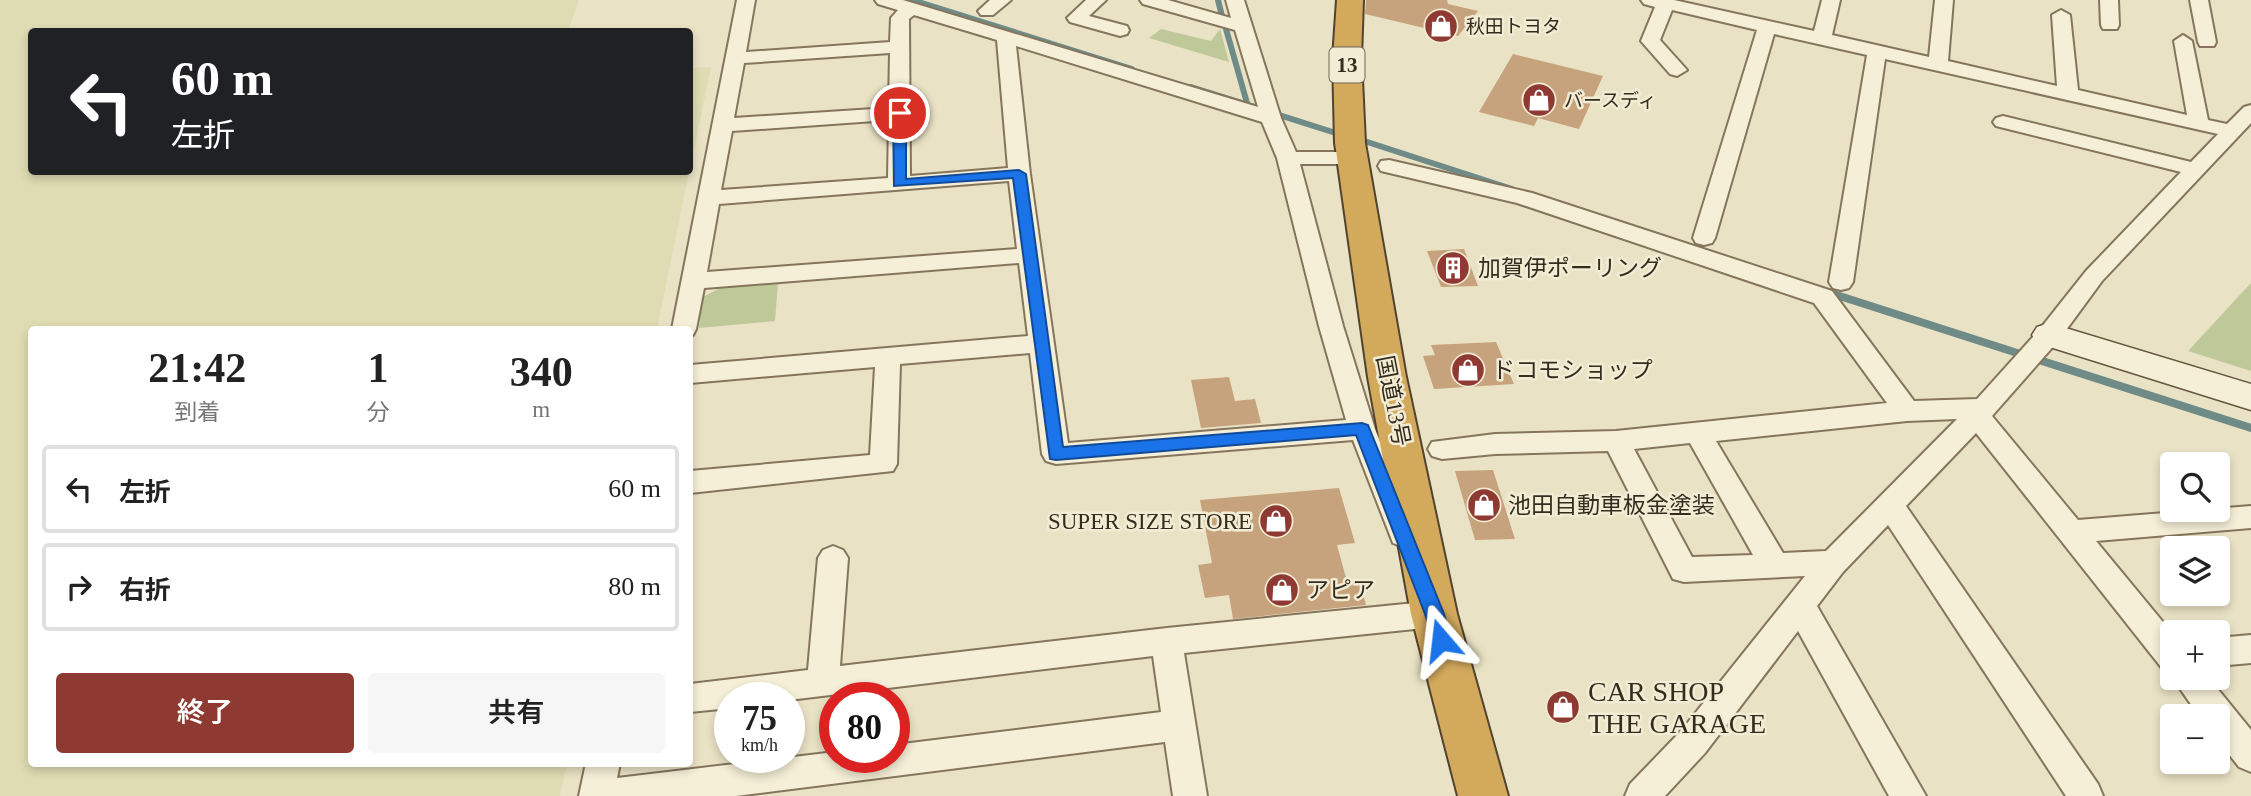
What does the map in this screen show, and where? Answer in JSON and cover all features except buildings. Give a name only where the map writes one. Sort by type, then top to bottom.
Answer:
[{"type":"highway","name":"国道13号","points":[[1350,0],[1347,58],[1361,149],[1387,377],[1434,614],[1483,796]]},
{"type":"street","points":[[685,326],[746,0]]},
{"type":"street","points":[[884,0],[1006,38],[1268,111]]},
{"type":"street","points":[[1097,0],[1076,18],[1120,30]]},
{"type":"street","points":[[1149,0],[1231,24],[1243,24]]},
{"type":"street","points":[[832,558],[823,682],[1167,641],[1434,614],[1362,429],[1331,326],[1288,158],[1268,111],[1235,0]]},
{"type":"street","points":[[1822,39],[1831,0]]},
{"type":"street","points":[[1938,65],[1944,0]]},
{"type":"street","points":[[2109,0],[2110,25]]},
{"type":"street","points":[[2199,0],[2207,42]]},
{"type":"street","points":[[1676,70],[1650,41],[1658,2],[1714,7],[1767,26],[2232,131]]},
{"type":"street","points":[[899,183],[901,18],[911,8]]},
{"type":"street","points":[[2061,15],[2068,94]]},
{"type":"street","points":[[1704,238],[1767,26]]},
{"type":"street","points":[[1006,38],[1019,174],[1056,454],[1362,429]]},
{"type":"street","points":[[2183,41],[2199,124]]},
{"type":"street","points":[[736,58],[900,47]]},
{"type":"street","points":[[1841,282],[1877,51]]},
{"type":"street","points":[[1642,796],[1693,742],[1833,563],[1980,412],[2037,349],[2094,276],[2251,111]]},
{"type":"street","points":[[723,125],[900,113]]},
{"type":"street","points":[[2003,122],[2195,169]]},
{"type":"street","points":[[1288,158],[1361,149],[1524,198],[1823,297],[1907,411]]},
{"type":"street","points":[[709,198],[1019,174]]},
{"type":"street","points":[[693,281],[1030,255]]},
{"type":"street","points":[[693,374],[1041,343]]},
{"type":"street","points":[[2037,349],[2251,397]]},
{"type":"street","points":[[693,482],[884,464],[888,358]]},
{"type":"street","points":[[1441,449],[1495,444],[1616,441],[1907,411],[1980,412]]},
{"type":"street","points":[[1980,412],[2070,532],[2160,643]]},
{"type":"street","points":[[1698,433],[1773,565]]},
{"type":"street","points":[[1616,441],[1684,570],[1833,563]]},
{"type":"street","points":[[1889,504],[2086,796]]},
{"type":"street","points":[[2070,532],[2251,517]]},
{"type":"street","points":[[1800,605],[1909,796]]},
{"type":"street","points":[[1167,641],[1190,796]]},
{"type":"street","points":[[2230,651],[2251,649]]},
{"type":"street","points":[[693,698],[819,682]]},
{"type":"street","points":[[2198,690],[2251,756]]},
{"type":"street","points":[[607,796],[1179,725]]},
{"type":"street","points":[[596,796],[602,767]]},
{"type":"shaded area","points":[[0,0],[579,0],[569,28],[28,28],[28,175],[688,175],[658,326],[28,326],[28,767],[566,767],[560,796],[0,796]]},
{"type":"shaded area","points":[[711,67],[693,154],[693,68]]},
{"type":"green space","points":[[1161,29],[1211,41],[1220,29],[1229,62],[1149,38]]},
{"type":"green space","points":[[778,282],[775,321],[699,328],[703,297],[720,288]]},
{"type":"green space","points":[[2251,283],[2251,371],[2188,351]]},
{"type":"waterway","points":[[912,0],[1132,69]]},
{"type":"waterway","points":[[1218,0],[1222,16]]},
{"type":"waterway","points":[[1226,29],[1247,103]]},
{"type":"waterway","points":[[1191,87],[1342,135]]},
{"type":"waterway","points":[[1355,138],[1512,189]]},
{"type":"waterway","points":[[1824,291],[2251,428]]},
{"type":"place","name":"秋田トヨタ","points":[[1441,26]]},
{"type":"place","name":"バースディ","points":[[1539,100]]},
{"type":"place","name":"加賀伊ポーリング","points":[[1453,268]]},
{"type":"place","name":"ドコモショップ","points":[[1468,370]]},
{"type":"place","name":"池田自動車板金塗装","points":[[1484,505]]},
{"type":"place","name":"SUPER SIZE STORE","points":[[1276,521]]},
{"type":"place","name":"アピア","points":[[1282,590]]},
{"type":"place","name":"CAR SHOP THE GARAGE","points":[[1563,707]]},
{"type":"route","points":[[900,113],[899,183],[1019,174],[1056,454],[1362,429],[1434,614],[1441,640]]}]
